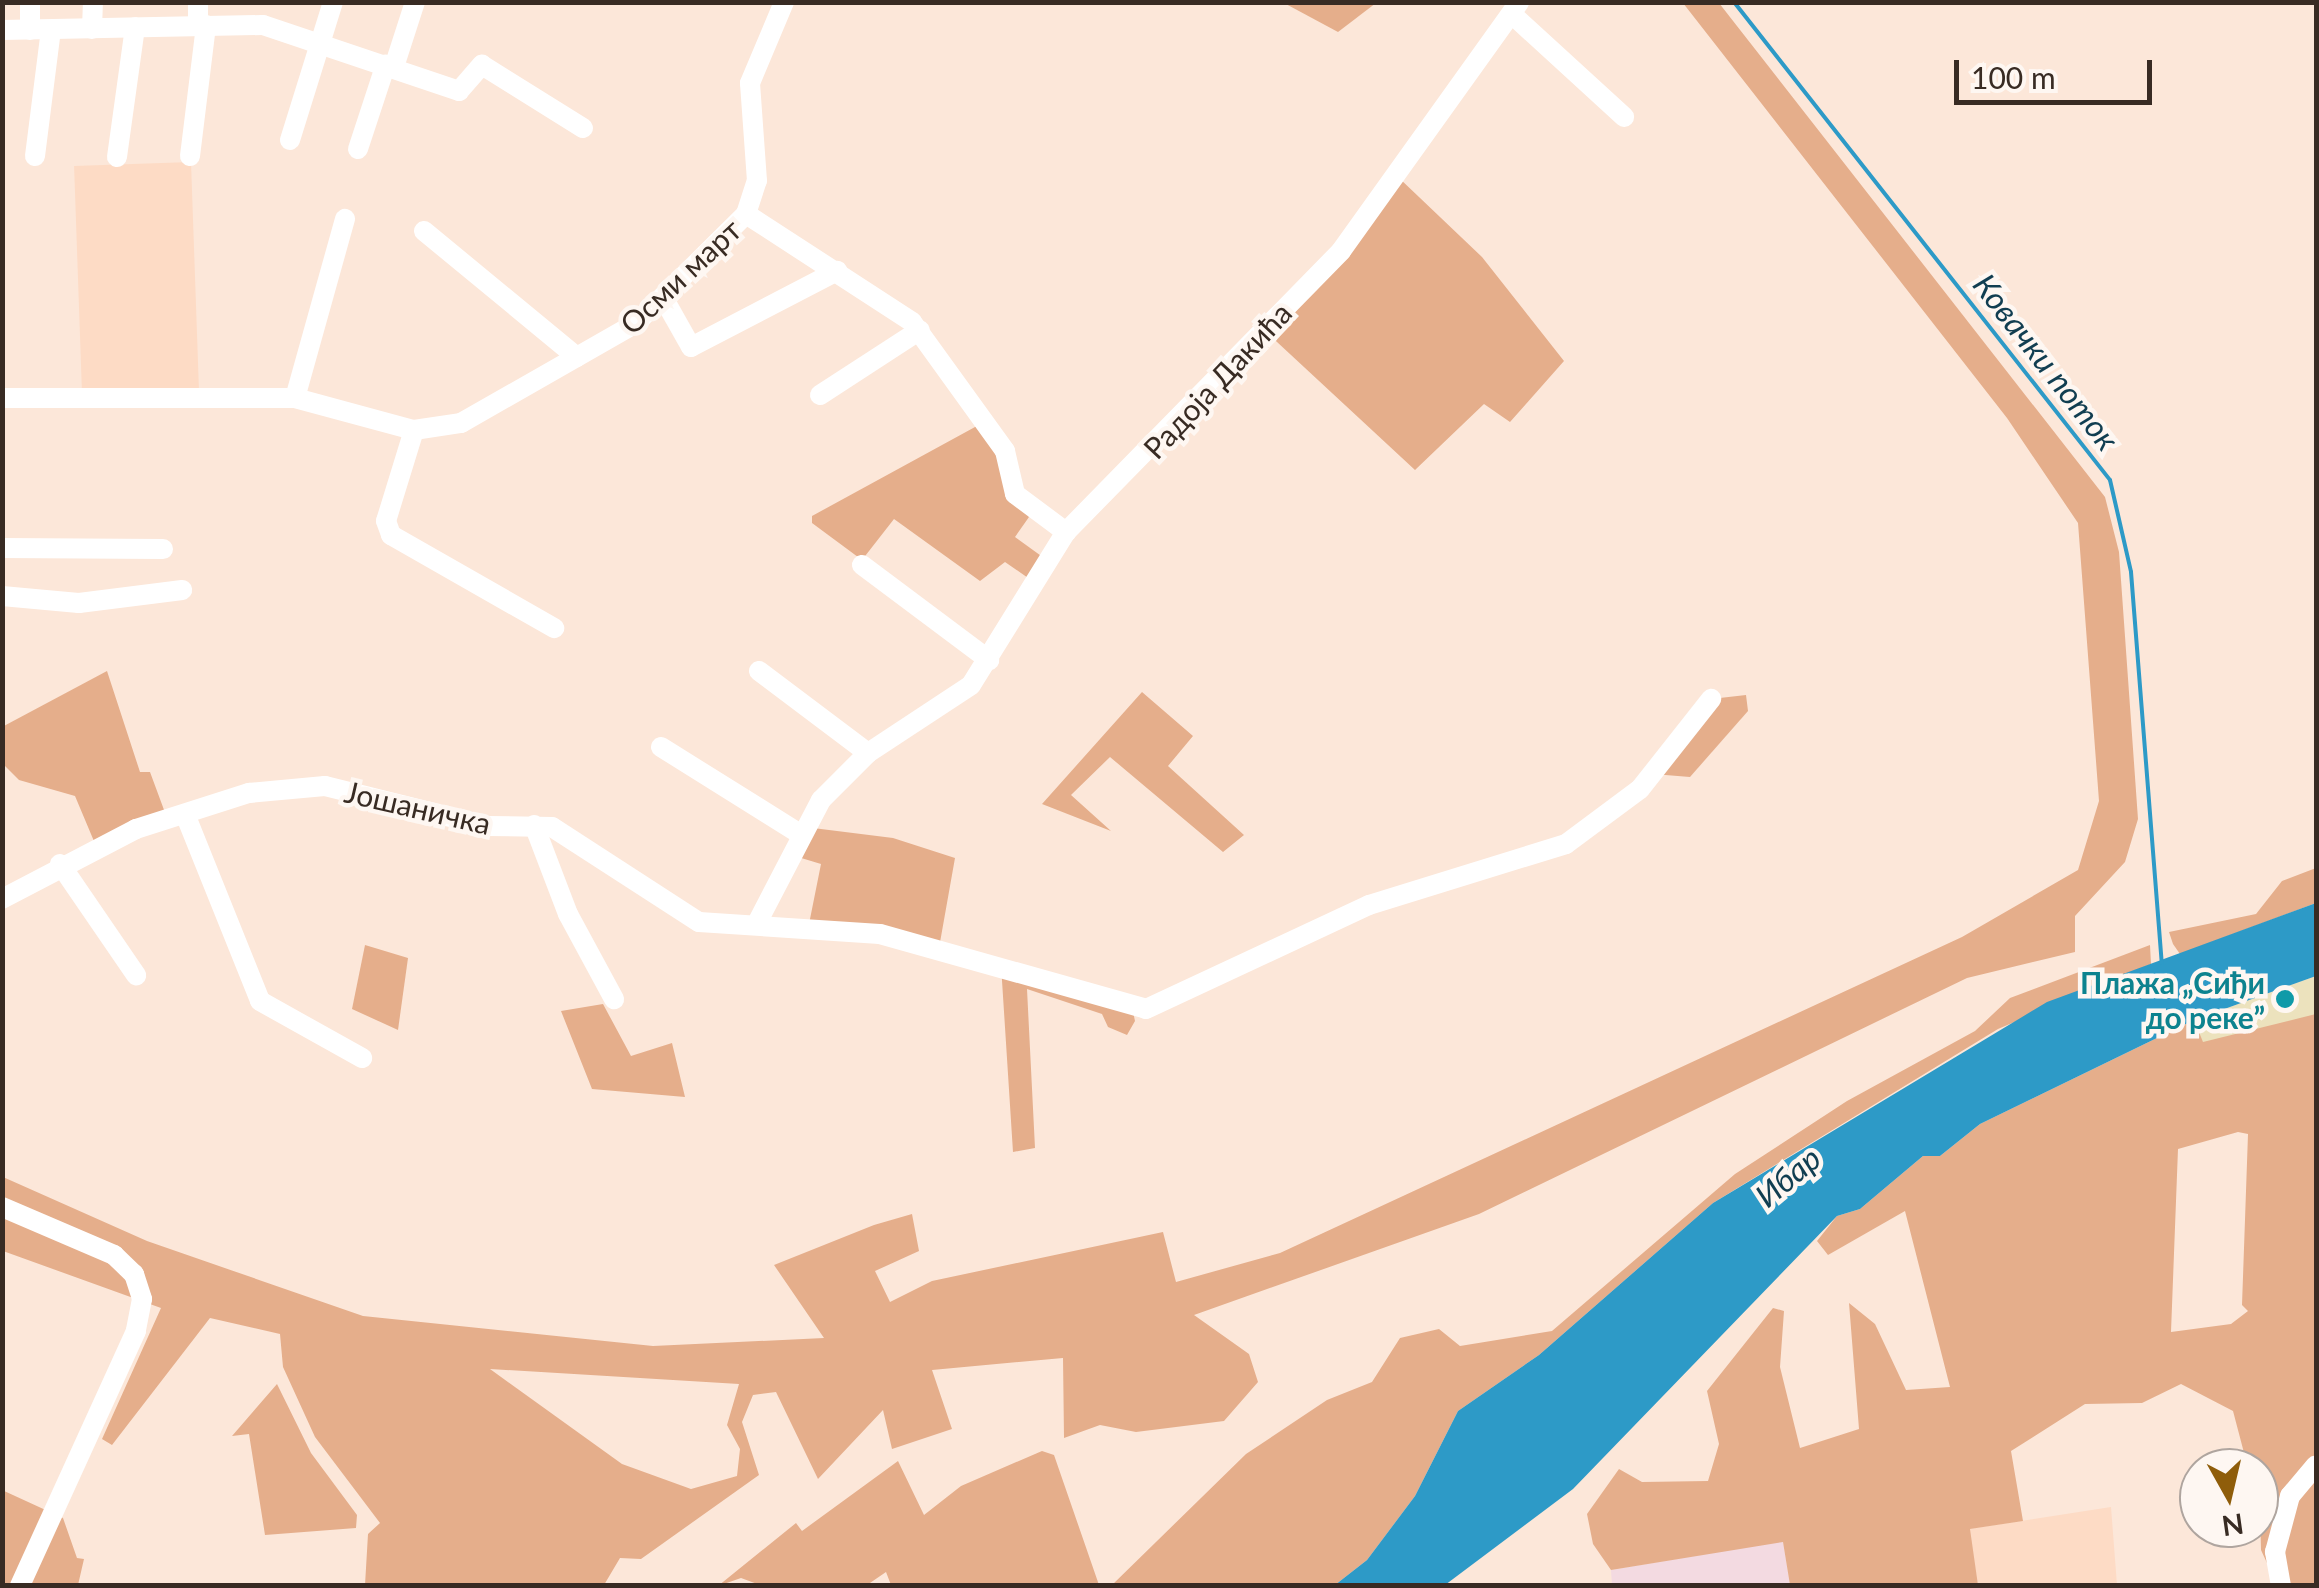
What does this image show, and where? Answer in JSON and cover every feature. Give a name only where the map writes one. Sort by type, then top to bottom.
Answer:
[{"type":"street","points":[[30,2],[40,30],[34,156]]},
{"type":"street","points":[[92,2],[92,28]]},
{"type":"street","points":[[190,156],[202,25],[198,2]]},
{"type":"street","points":[[290,140],[334,2]]},
{"type":"street","points":[[358,148],[416,2]]},
{"type":"street","name":"Осми март","points":[[2,398],[294,398],[414,430],[461,423],[577,357],[664,299],[746,214],[758,181],[750,83],[784,2]]},
{"type":"street","name":"Радоја Дакића","points":[[1066,532],[1341,251],[1514,8],[1624,117]]},
{"type":"street","points":[[2,30],[263,24],[458,91],[482,65],[583,128]]},
{"type":"street","points":[[117,157],[135,27]]},
{"type":"street","points":[[746,214],[920,330],[1005,450],[1014,494],[1066,532],[988,660],[956,697],[868,753],[800,834],[756,925]]},
{"type":"street","points":[[294,398],[345,219]]},
{"type":"street","points":[[424,230],[577,357]]},
{"type":"street","points":[[664,299],[691,347],[838,272]]},
{"type":"street","points":[[820,394],[920,330]]},
{"type":"street","points":[[414,430],[386,520],[391,535],[554,628]]},
{"type":"street","points":[[2,548],[162,550]]},
{"type":"street","points":[[862,564],[988,660]]},
{"type":"street","points":[[2,596],[80,603],[182,590]]},
{"type":"street","points":[[759,670],[868,753]]},
{"type":"street","name":"Јошаничка","points":[[2,899],[60,864],[185,814],[308,785],[487,826],[534,825],[589,845],[700,922],[880,934],[1146,1009],[1369,904],[1566,844],[1640,789],[1711,699]]},
{"type":"street","points":[[661,747],[800,834]]},
{"type":"street","points":[[185,814],[260,1001],[362,1058]]},
{"type":"street","name":"Јошаничка","points":[[534,825],[568,914],[614,999]]},
{"type":"street","points":[[60,864],[136,974]]},
{"type":"street","points":[[2,1207],[121,1260],[141,1293],[136,1331],[20,1586]]},
{"type":"street","points":[[2281,1586],[2275,1552],[2290,1496],[2316,1465]]},
{"type":"shaded area","points":[[1376,2],[1338,32],[1284,3]]},
{"type":"shaded area","points":[[1683,3],[1719,3],[2105,497],[2119,552],[2138,819],[2125,862],[2075,916],[2075,952],[1967,978],[1479,1214],[1194,1315],[1249,1354],[1258,1382],[1224,1421],[1136,1432],[1100,1425],[1064,1438],[1063,1358],[932,1370],[952,1429],[892,1449],[883,1410],[818,1479],[776,1392],[753,1395],[742,1422],[759,1475],[641,1559],[620,1558],[604,1585],[365,1585],[368,1534],[380,1523],[315,1437],[283,1367],[280,1334],[210,1318],[112,1445],[102,1439],[161,1308],[3,1251],[3,1177],[147,1241],[363,1316],[653,1346],[824,1338],[774,1265],[912,1214],[919,1251],[875,1271],[890,1302],[932,1281],[1163,1232],[1176,1282],[1280,1253],[1962,937],[2078,870],[2099,801],[2078,523],[2007,418]],"holes":[[[490,1369],[739,1384],[727,1425],[740,1449],[737,1476],[691,1489],[622,1464]]]},
{"type":"shaded area","points":[[191,162],[199,393],[82,397],[74,166]]},
{"type":"shaded area","points":[[1398,177],[1482,257],[1564,361],[1510,422],[1484,404],[1415,470],[1263,329]]},
{"type":"shaded area","points":[[986,421],[1029,517],[1015,537],[1044,558],[1031,580],[1005,562],[980,581],[894,519],[862,560],[812,523],[812,516]]},
{"type":"shaded area","points":[[107,671],[140,772],[150,772],[167,818],[96,846],[75,796],[19,780],[3,764],[2,727]]},
{"type":"shaded area","points":[[1142,692],[1193,736],[1168,766],[1244,835],[1223,852],[1110,757],[1071,795],[1111,831],[1042,804]]},
{"type":"shaded area","points":[[1746,695],[1748,711],[1690,777],[1653,774],[1711,699]]},
{"type":"shaded area","points":[[805,827],[893,838],[955,858],[939,948],[808,929],[821,864],[788,854]]},
{"type":"shaded area","points":[[2316,868],[2316,903],[2180,954],[2173,944],[2169,932],[2256,914],[2282,881]]},
{"type":"shaded area","points":[[365,945],[408,958],[398,1030],[352,1009]]},
{"type":"shaded area","points":[[2150,945],[2151,964],[1998,1029],[1713,1203],[1539,1355],[1458,1411],[1415,1496],[1367,1560],[1335,1585],[1111,1586],[1246,1454],[1327,1400],[1372,1382],[1400,1338],[1439,1329],[1460,1346],[1552,1331],[1735,1174],[1847,1101],[1975,1031],[2010,998]]},
{"type":"shaded area","points":[[1001,965],[1132,1007],[1135,1021],[1127,1035],[1108,1027],[1102,1014],[1027,989],[1035,1148],[1013,1152]]},
{"type":"shaded area","points":[[603,1004],[631,1056],[672,1043],[685,1097],[592,1089],[561,1011]]},
{"type":"shaded area","points":[[2310,1010],[2316,1014],[2316,1585],[2281,1585],[2277,1562],[2267,1563],[2261,1550],[2279,1548],[2279,1448],[2243,1448],[2233,1411],[2181,1384],[2142,1403],[2085,1404],[2011,1451],[2023,1521],[1970,1529],[1978,1585],[1790,1585],[1783,1542],[1611,1570],[1593,1544],[1587,1514],[1619,1469],[1642,1482],[1708,1481],[1719,1444],[1707,1391],[1773,1308],[1784,1311],[1780,1367],[1800,1448],[1859,1429],[1849,1303],[1875,1324],[1906,1390],[1950,1387],[1905,1211],[1828,1255],[1817,1241],[1837,1216],[1860,1209],[1923,1156],[1940,1156],[1980,1124],[2194,1020]],"holes":[[[2238,1132],[2248,1134],[2242,1305],[2248,1311],[2231,1324],[2171,1332],[2178,1149]]]},
{"type":"shaded area","points":[[277,1384],[311,1453],[357,1515],[356,1528],[265,1535],[249,1434],[232,1436]]},
{"type":"shaded area","points":[[1042,1451],[1054,1455],[1099,1585],[891,1585],[886,1572],[867,1585],[760,1585],[741,1578],[718,1586],[796,1523],[802,1531],[898,1461],[924,1515],[961,1486]]},
{"type":"shaded area","points":[[2,1490],[63,1518],[77,1558],[84,1559],[78,1585],[3,1585]]},
{"type":"shaded area","points":[[2111,1507],[2117,1585],[1978,1585],[1969,1529]]},
{"type":"shaded area","points":[[1783,1541],[1790,1585],[1612,1585],[1611,1570]]},
{"type":"sand","name":"Плажа „Сиђи до реке”","points":[[2316,976],[2316,1014],[2203,1042],[2194,1020]]},
{"type":"water","name":"Ибар","points":[[2316,903],[2316,976],[2194,1020],[1980,1124],[1940,1156],[1923,1156],[1860,1209],[1837,1216],[1573,1489],[1445,1585],[1335,1585],[1367,1560],[1415,1496],[1458,1411],[1539,1355],[1713,1203],[2047,1002]]},
{"type":"waterway","name":"Ковачки поток","points":[[1734,2],[2110,480],[2131,572],[2162,963]]},
{"type":"place","name":"Плажа „Сиђи до реке”","points":[[2285,999]]}]
